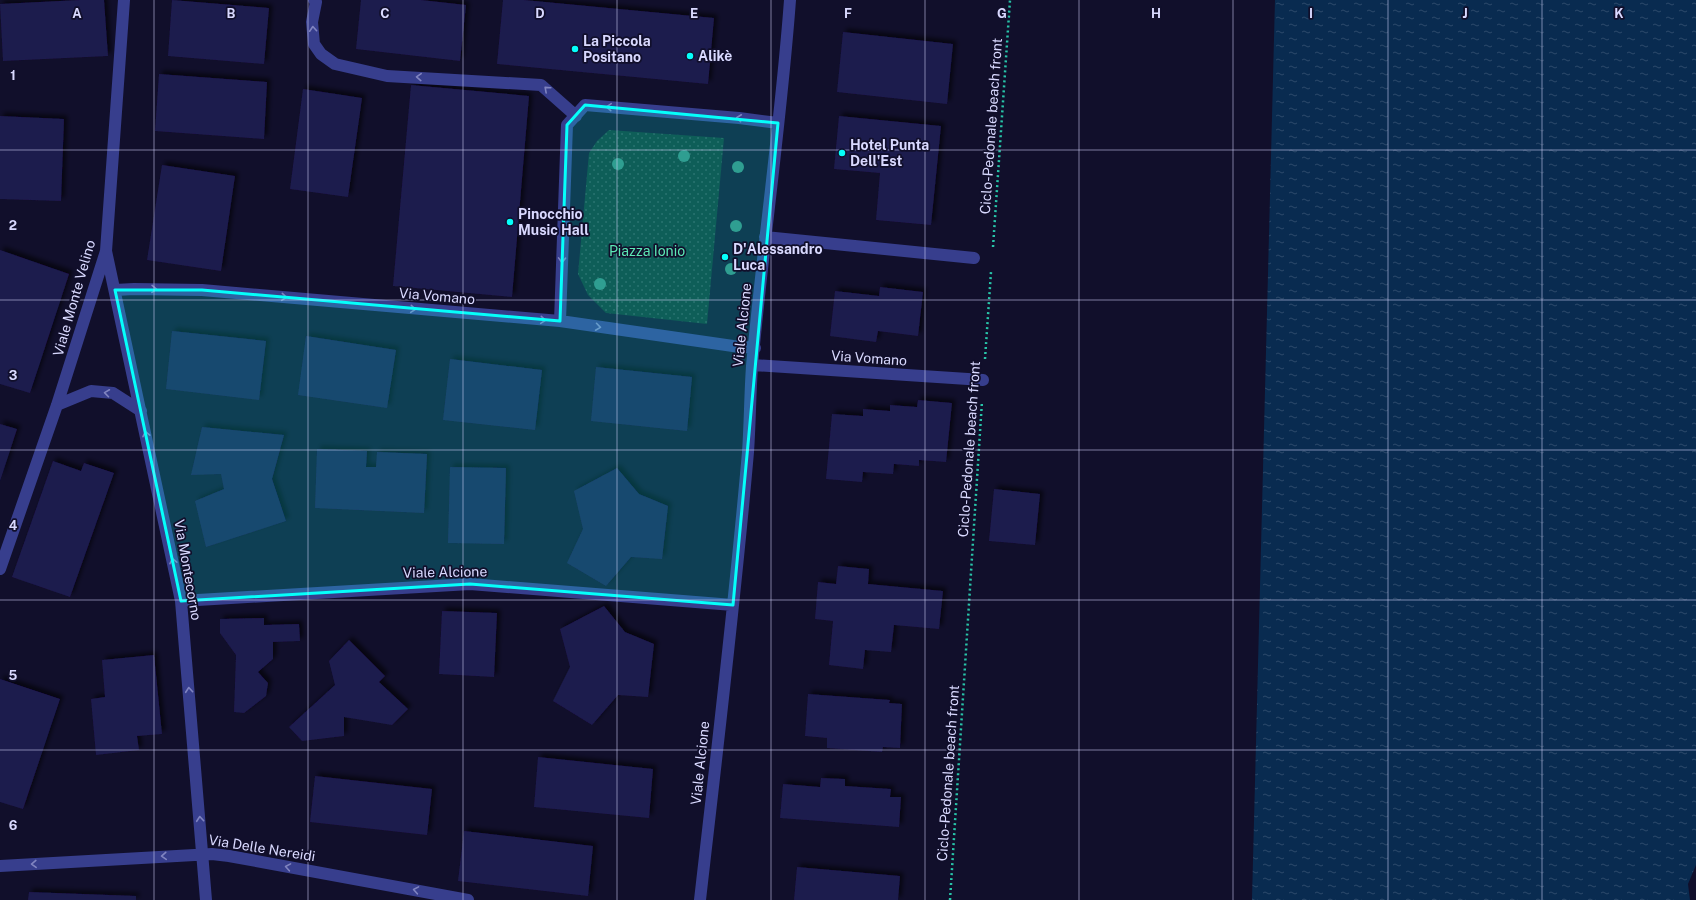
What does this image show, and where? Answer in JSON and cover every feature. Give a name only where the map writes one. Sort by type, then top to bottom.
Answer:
[{"type":"street","name":"Viale Monte Velino","points":[[0,569],[57,406],[106,251],[124,0]]},
{"type":"street","points":[[314,0],[316,2],[312,22],[314,44],[321,54],[335,64],[387,76],[541,85],[576,116]]},
{"type":"street","name":"Viale Alcione","points":[[700,900],[733,605],[748,451],[753,365],[790,0]]},
{"type":"street","points":[[560,321],[567,125],[585,106],[739,118],[778,123]]},
{"type":"street","points":[[766,237],[974,258]]},
{"type":"street","name":"Via Montecorno","points":[[106,251],[181,601],[206,900]]},
{"type":"street","name":"Via Vomano","points":[[115,290],[134,288],[202,290],[560,321],[755,348]]},
{"type":"street","name":"Via Vomano","points":[[753,365],[983,380]]},
{"type":"street","points":[[57,406],[91,391],[113,393],[141,411]]},
{"type":"street","name":"Viale Alcione","points":[[181,601],[470,584],[733,605]]},
{"type":"street","name":"Via Delle Nereidi","points":[[0,866],[76,863],[203,854],[229,856],[468,900]]},
{"type":"path","name":"Ciclo-Pedonale beach front","points":[[992,254],[1010,0]]},
{"type":"path","name":"Ciclo-Pedonale beach front","points":[[950,900],[991,269]]},
{"type":"highlighted area","points":[[585,105],[778,123],[733,605],[470,584],[181,601],[115,290],[202,290],[560,321],[567,125]]},
{"type":"green space","name":"Piazza Ionio","points":[[609,130],[724,138],[707,324],[606,313],[588,295],[578,274],[589,153],[597,141]]},
{"type":"water","points":[[1275,0],[1696,0],[1696,900],[1252,900]]},
{"type":"pier","points":[[1696,865],[1696,900],[1690,900],[1688,884]]},
{"type":"building","points":[[104,0],[108,56],[3,61],[0,4]]},
{"type":"building","points":[[172,0],[269,8],[264,64],[168,56]]},
{"type":"building","points":[[361,0],[421,0],[466,5],[460,61],[356,49]]},
{"type":"building","points":[[503,0],[524,0],[714,18],[708,84],[497,64]]},
{"type":"building","points":[[843,32],[953,44],[947,104],[837,92]]},
{"type":"building","points":[[159,74],[267,82],[264,139],[155,131]]},
{"type":"building","points":[[411,85],[529,96],[512,297],[393,286]]},
{"type":"building","points":[[303,89],[362,98],[348,197],[290,189]]},
{"type":"building","points":[[0,116],[64,119],[61,201],[0,199]]},
{"type":"building","points":[[839,116],[941,126],[931,225],[876,220],[880,173],[834,169]]},
{"type":"building","points":[[162,165],[235,176],[221,271],[147,260]]},
{"type":"building","points":[[0,250],[69,274],[30,393],[0,384]]},
{"type":"building","points":[[880,287],[923,292],[918,336],[878,331],[876,342],[830,336],[835,291],[879,296]]},
{"type":"building","points":[[172,331],[266,341],[259,400],[166,389]]},
{"type":"building","points":[[306,336],[396,350],[387,408],[298,395]]},
{"type":"building","points":[[450,359],[542,370],[535,430],[443,420]]},
{"type":"building","points":[[596,367],[692,377],[687,431],[591,421]]},
{"type":"building","points":[[918,400],[952,403],[946,462],[919,460],[919,466],[894,464],[893,474],[863,472],[862,482],[826,479],[832,414],[863,416],[863,409],[890,411],[890,405],[917,407]]},
{"type":"building","points":[[0,424],[17,429],[0,481]]},
{"type":"building","points":[[202,427],[284,435],[272,479],[286,521],[206,547],[195,501],[224,489],[221,474],[191,475]]},
{"type":"building","points":[[317,449],[367,451],[366,467],[376,467],[377,452],[427,454],[424,513],[315,508]]},
{"type":"building","points":[[53,461],[81,471],[84,463],[114,473],[70,597],[12,577]]},
{"type":"building","points":[[450,467],[506,468],[504,544],[448,543]]},
{"type":"building","points":[[617,468],[639,494],[668,506],[662,559],[631,557],[606,586],[567,563],[583,529],[574,491]]},
{"type":"building","points":[[994,489],[1040,494],[1035,545],[989,541]]},
{"type":"building","points":[[838,566],[869,569],[868,584],[943,591],[939,629],[894,625],[891,652],[865,650],[863,669],[829,665],[833,621],[815,619],[818,582],[836,584]]},
{"type":"building","points":[[604,606],[625,632],[654,644],[648,697],[618,695],[592,725],[553,701],[570,667],[560,629]]},
{"type":"building","points":[[442,611],[497,613],[494,677],[439,674]]},
{"type":"building","points":[[264,618],[264,625],[299,624],[300,641],[273,642],[273,659],[258,672],[268,683],[266,696],[244,713],[234,712],[236,655],[220,633],[220,619]]},
{"type":"building","points":[[349,640],[385,676],[379,682],[408,709],[392,725],[344,717],[344,736],[302,741],[289,727],[335,685],[329,661]]},
{"type":"building","points":[[154,655],[162,734],[137,736],[139,750],[96,755],[91,699],[105,697],[102,660]]},
{"type":"building","points":[[0,679],[60,699],[23,809],[0,802]]},
{"type":"building","points":[[808,694],[890,700],[889,703],[902,704],[900,748],[883,747],[882,752],[827,748],[827,738],[805,736]]},
{"type":"building","points":[[538,757],[653,769],[649,818],[534,807]]},
{"type":"building","points":[[315,776],[432,789],[427,835],[310,822]]},
{"type":"building","points":[[821,778],[845,779],[845,786],[891,789],[890,797],[901,797],[899,827],[780,818],[783,784],[820,787]]},
{"type":"building","points":[[464,831],[593,846],[588,896],[458,881]]},
{"type":"building","points":[[797,867],[900,876],[898,900],[794,900]]},
{"type":"building","points":[[29,892],[136,896],[136,900],[28,900]]},
{"type":"place","name":"La Piccola Positano","points":[[575,49]]},
{"type":"place","name":"Alikè","points":[[690,56]]},
{"type":"place","name":"Hotel Punta Dell'Est","points":[[842,153]]},
{"type":"place","name":"Pinocchio Music Hall","points":[[510,222]]},
{"type":"place","name":"D'Alessandro Luca","points":[[725,257]]}]
